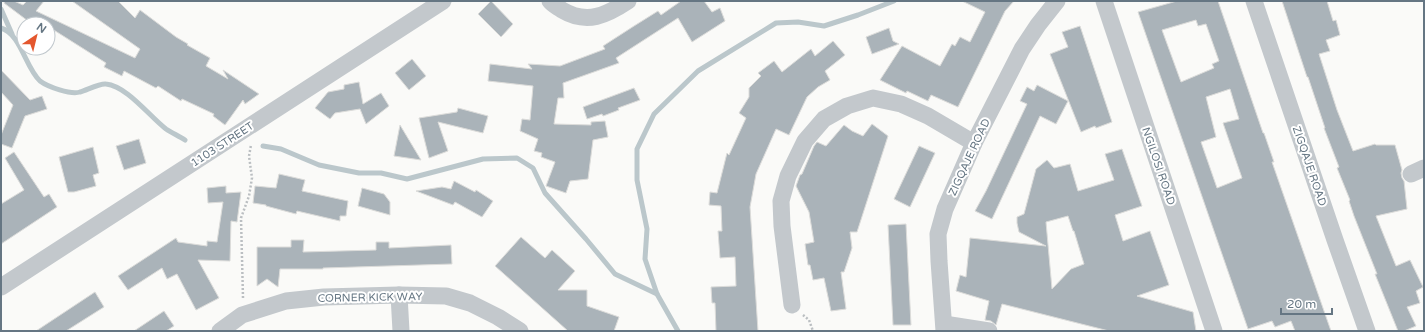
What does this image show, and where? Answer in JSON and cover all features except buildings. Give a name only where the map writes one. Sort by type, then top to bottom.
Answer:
[{"type":"street","name":"1103 STREET","points":[[1,287],[443,1]]},
{"type":"street","points":[[550,1],[571,16],[590,19],[613,11],[628,1]]},
{"type":"street","name":"ZIGQAJE ROAD","points":[[944,328],[938,234],[945,209],[974,143],[1022,49],[1038,24],[1058,1]]},
{"type":"street","name":"NGILOSI ROAD","points":[[1104,1],[1214,331]]},
{"type":"street","name":"ZIGQAJE ROAD","points":[[1254,1],[1334,240],[1368,331]]},
{"type":"street","points":[[792,305],[782,226],[782,201],[788,176],[805,141],[824,119],[846,106],[873,98],[901,104],[928,116],[974,143]]},
{"type":"street","points":[[399,295],[401,331]]},
{"type":"street","name":"CORNER KICK WAY","points":[[220,331],[242,315],[286,301],[324,297],[399,295],[446,296],[470,303],[498,317],[520,331]]},
{"type":"street","points":[[944,328],[989,331]]},
{"type":"path","points":[[242,315],[242,218],[249,196],[252,178],[249,156],[252,142]]},
{"type":"waterway","points":[[678,331],[657,294],[645,259],[647,229],[637,180],[637,149],[654,114],[698,71],[776,23],[798,22],[824,26],[894,1]]},
{"type":"waterway","points":[[1,9],[12,34]]},
{"type":"waterway","points":[[1,28],[8,31],[13,37],[30,68],[40,81],[54,88],[76,93],[103,84],[114,86],[130,96],[166,129],[185,140]]},
{"type":"waterway","points":[[263,146],[281,149],[319,165],[359,173],[381,173],[407,179],[483,159],[517,158],[533,168],[545,193],[615,274],[657,294]]}]
